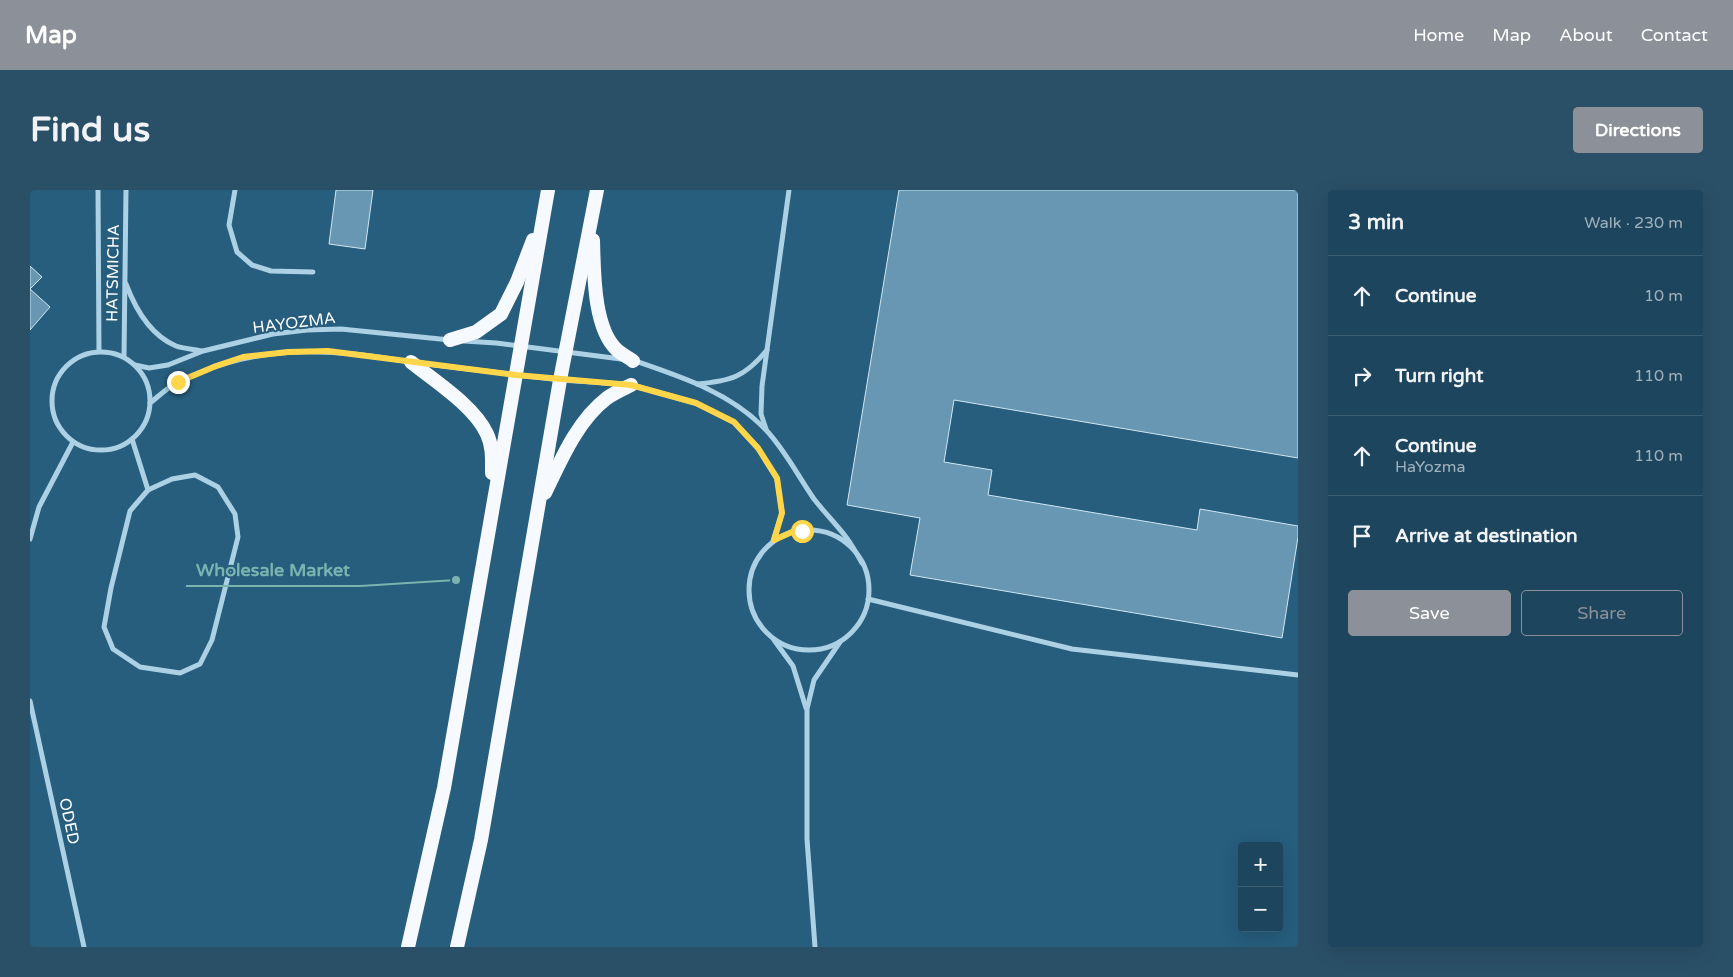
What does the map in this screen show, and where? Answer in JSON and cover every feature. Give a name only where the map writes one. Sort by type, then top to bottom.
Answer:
[{"type":"highway","points":[[408,947],[444,788],[548,190]]},
{"type":"highway","points":[[457,947],[481,840],[560,380],[597,190]]},
{"type":"highway","points":[[593,210],[594,273],[600,315],[607,337],[616,350],[633,361]]},
{"type":"highway","points":[[450,340],[476,332],[501,314],[517,282],[544,212]]},
{"type":"highway","points":[[411,362],[467,406],[487,434],[492,454],[491,516]]},
{"type":"highway","points":[[538,504],[569,444],[589,416],[607,398],[631,385]]},
{"type":"street","name":"HATSMICHA","points":[[98,190],[99,351]]},
{"type":"street","name":"HATSMICHA","points":[[124,357],[126,190]]},
{"type":"street","points":[[235,190],[229,225],[237,252],[252,265],[271,271],[313,272]]},
{"type":"street","points":[[789,190],[762,386],[760,414],[767,431],[823,512],[846,537],[862,563],[868,581],[868,599],[864,615],[854,630],[841,641],[814,680],[806,709],[807,839],[815,947]]},
{"type":"street","points":[[125,282],[133,304],[152,328],[175,345],[203,351]]},
{"type":"street","name":"HAYOZMA","points":[[135,365],[149,368],[168,365],[203,351],[273,334],[341,329],[520,346],[633,361],[683,377],[725,397],[767,431]]},
{"type":"street","points":[[697,384],[719,382],[741,375],[768,350]]},
{"type":"street","points":[[99,351],[112,352],[124,357],[135,365],[144,376],[149,389],[148,416],[142,429],[132,439],[119,447],[104,450],[88,448],[74,442],[62,431],[54,418],[51,403],[53,387],[59,373],[70,362],[84,354],[99,351]]},
{"type":"street","name":"HAYOZMA","points":[[150,402],[178,382],[216,366],[243,357],[288,352],[328,351],[560,380],[631,385],[696,403],[734,422],[758,448],[777,478],[782,513],[774,540]]},
{"type":"street","points":[[132,439],[148,490]]},
{"type":"street","points":[[30,539],[39,507],[74,442]]},
{"type":"street","points":[[195,475],[218,487],[235,514],[238,537],[212,640],[200,664],[180,673],[140,666],[113,649],[104,627],[111,588],[130,511],[148,490],[172,479],[195,475]]},
{"type":"street","points":[[806,709],[793,666],[773,638],[759,625],[751,608],[748,589],[751,570],[760,554],[774,540],[792,532],[813,530],[833,535],[850,546],[862,563]]},
{"type":"street","points":[[868,599],[1072,649],[1298,674]]},
{"type":"street","points":[[773,638],[789,647],[808,650],[825,648],[841,641]]},
{"type":"street","name":"ODED","points":[[30,701],[84,947]]},
{"type":"building","points":[[336,190],[373,190],[365,249],[329,244]]},
{"type":"building","points":[[899,190],[1298,190],[1298,458],[954,400],[944,462],[992,470],[988,495],[1197,530],[1200,509],[1298,526],[1298,537],[1282,638],[910,575],[920,518],[847,505]]},
{"type":"building","points":[[30,266],[42,277],[30,289]]},
{"type":"building","points":[[30,289],[50,307],[30,330]]},
{"type":"place","name":"Wholesale Market","points":[[456,580]]},
{"type":"route","points":[[178,382],[243,357],[288,352],[328,351],[560,380],[631,385],[696,403],[734,422],[758,448],[777,478],[782,513],[774,540],[792,532],[802,531]]}]
